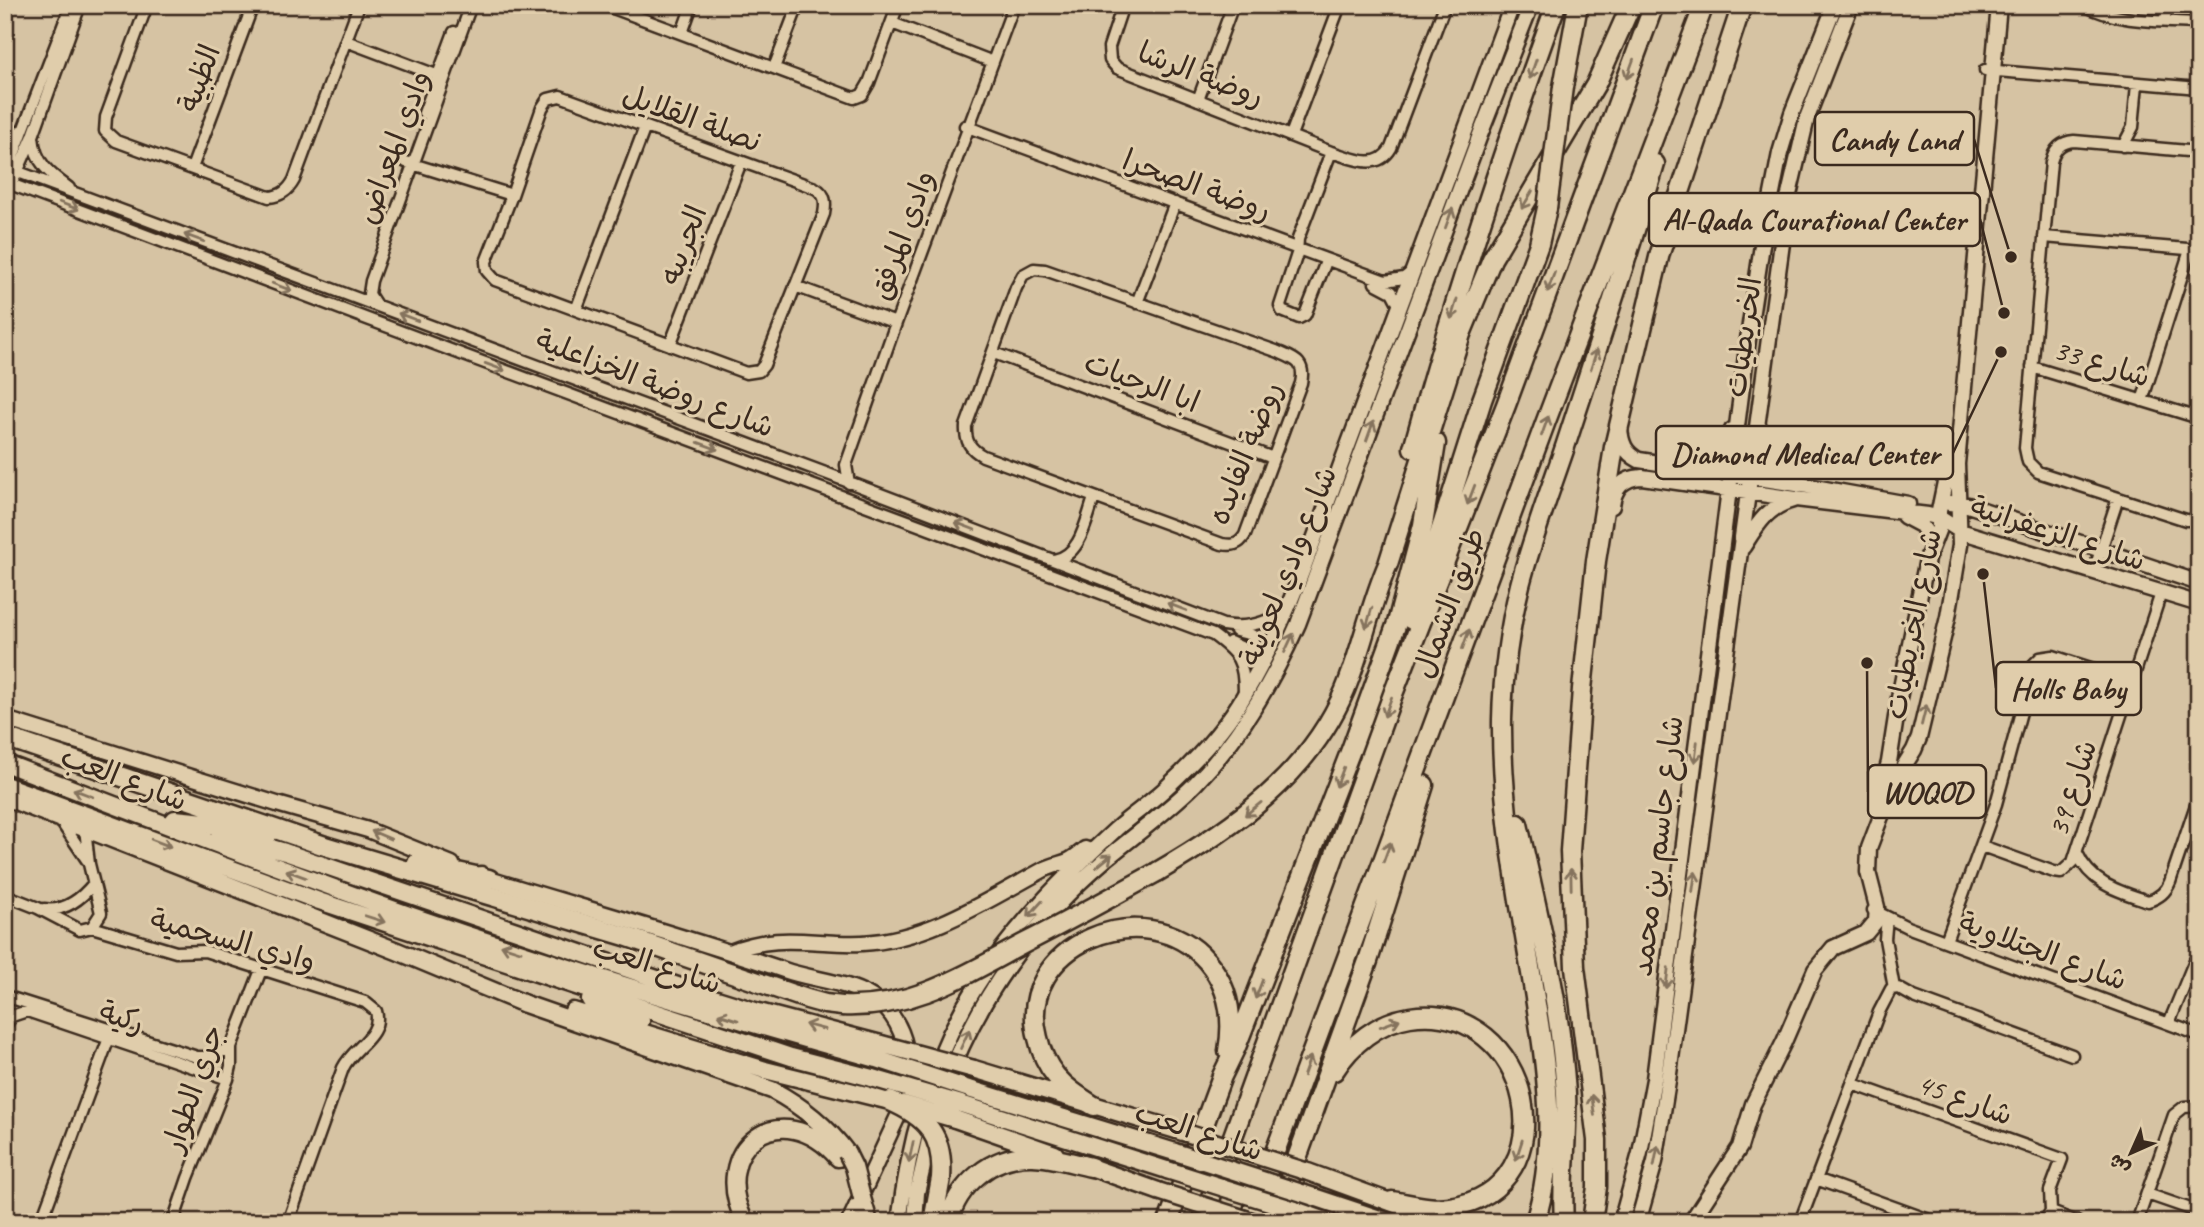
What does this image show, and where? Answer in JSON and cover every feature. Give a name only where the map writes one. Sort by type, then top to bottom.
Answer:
[{"type":"highway","points":[[5,737],[325,846],[538,909],[807,999],[842,1006],[866,1007],[906,1000],[948,983],[1087,911],[1204,845],[1262,802],[1299,764],[1329,720],[1356,661],[1432,379],[1488,201],[1556,5]]},
{"type":"highway","points":[[1401,675],[1420,590],[1482,400],[1539,244],[1578,5]]},
{"type":"highway","points":[[1378,587],[1388,564],[1461,334],[1492,259],[1596,84],[1631,5]]},
{"type":"highway","name":"طريق الشمال","points":[[1202,1222],[1401,675],[1506,405],[1654,5]]},
{"type":"highway","name":"طريق الشمال","points":[[1249,1222],[1546,421],[1704,5]]},
{"type":"highway","points":[[1592,1222],[1597,1187],[1597,1140],[1574,967],[1570,851],[1586,655],[1604,503],[1620,420],[1660,254],[1742,5]]},
{"type":"highway","points":[[1535,1222],[1545,1182],[1550,1123],[1548,1088],[1509,838],[1504,773],[1503,692],[1509,640],[1520,585],[1634,237],[1696,27]]},
{"type":"highway","points":[[1168,1222],[1222,1076],[1237,1047],[1352,747],[1397,623],[1423,525],[1433,457],[1461,334]]},
{"type":"highway","points":[[1274,1222],[1368,961],[1417,808],[1433,747],[1437,717]]},
{"type":"highway","points":[[1504,773],[1527,864],[1554,994],[1566,1094],[1564,1222]]},
{"type":"highway","points":[[175,820],[205,823],[325,846]]},
{"type":"highway","points":[[294,835],[325,839],[489,880]]},
{"type":"highway","points":[[1094,1106],[1064,1085],[1048,1065],[1036,1032],[1035,1017],[1041,988],[1057,963],[1075,947],[1109,930],[1138,928],[1165,933],[1191,946],[1211,966],[1225,991],[1231,1019],[1222,1076]]},
{"type":"highway","points":[[1324,1086],[1338,1064],[1370,1032],[1392,1021],[1416,1016],[1444,1018],[1472,1028],[1491,1041],[1509,1063],[1522,1092],[1525,1121],[1520,1148],[1508,1173],[1486,1193],[1460,1205],[1437,1208],[1392,1201]]},
{"type":"highway","points":[[890,1101],[919,1116],[935,1137],[940,1152],[941,1178],[933,1222]]},
{"type":"highway","points":[[948,1222],[954,1203],[963,1190],[980,1172],[997,1163],[1021,1156],[1033,1156],[1091,1167]]},
{"type":"main road","name":"شارع وادي لعوينة","points":[[899,1222],[909,1160],[921,1113],[943,1052],[970,997],[1031,913],[1118,827],[1168,786],[1222,728],[1244,697],[1271,647],[1512,5]]},
{"type":"main road","name":"شارع وادي لعوينة","points":[[915,1222],[917,1193],[925,1153],[952,1068],[967,1033],[998,981],[1041,924],[1073,889],[1196,783],[1236,735],[1272,678],[1298,624],[1528,5]]},
{"type":"main road","name":"الخريطيات","points":[[1731,474],[1762,245],[1780,153],[1792,113],[1836,5]]},
{"type":"main road","name":"الخريطيات","points":[[1751,477],[1784,228],[1797,158],[1807,118],[1851,5]]},
{"type":"main road","name":"شارع الخريطيات","points":[[1895,764],[1914,750],[1919,738],[1948,617],[1960,531],[1958,452],[1989,70],[1991,5]]},
{"type":"main road","name":"شارع الخريطيات","points":[[1879,913],[1860,880],[1858,860],[1883,787],[1895,764],[1927,558],[1939,528],[1989,70],[1999,5]]},
{"type":"main road","points":[[1693,469],[1712,460],[1724,448],[1740,402]]},
{"type":"main road","name":"شارع الزعفرانية","points":[[1620,420],[1621,441],[1626,450],[1644,461],[1803,485],[1940,511],[1960,531],[2199,604]]},
{"type":"main road","points":[[1758,425],[1775,465],[1783,474],[1803,485]]},
{"type":"main road","name":"شارع جاسم بن محمد","points":[[1621,1222],[1640,1153],[1654,1079],[1731,474]]},
{"type":"main road","name":"شارع الزعفرانية","points":[[1586,655],[1597,613],[1613,499],[1619,485],[1632,478],[1642,477],[1928,515],[1958,503],[2199,583]]},
{"type":"main road","name":"شارع جاسم بن محمد","points":[[1638,1222],[1655,1162],[1668,1081],[1751,477]]},
{"type":"main road","points":[[1741,551],[1759,522],[1769,512],[1796,499]]},
{"type":"main road","points":[[1894,511],[1921,525],[1933,542]]},
{"type":"main road","points":[[5,719],[368,830],[478,872],[489,880],[802,976],[857,990],[878,1002],[893,1017],[900,1029],[908,1061],[908,1077],[899,1114],[849,1222]]},
{"type":"main road","name":"شارع العب","points":[[5,763],[326,885],[473,936],[743,1021],[879,1052],[969,1089],[1175,1152],[1389,1222]]},
{"type":"main road","name":"شارع العب","points":[[5,785],[319,901],[779,1054],[872,1079],[958,1112],[1167,1170],[1329,1222]]},
{"type":"main road","points":[[9,802],[85,828],[525,1004],[772,1090],[797,1103],[817,1119],[834,1136],[843,1156]]},
{"type":"main road","points":[[143,816],[175,820],[285,852],[879,1052],[974,1069],[1308,1172],[1446,1222]]},
{"type":"main road","points":[[730,952],[775,940],[862,943],[920,932],[1003,893],[1044,869],[1068,861],[1118,827]]},
{"type":"main road","points":[[1689,1222],[1733,1150],[1747,1104],[1779,1041],[1814,958],[1822,947],[1863,928],[1879,913]]},
{"type":"main road","points":[[512,964],[562,989],[681,1037],[696,1048]]},
{"type":"main road","points":[[525,1004],[563,1008],[603,1018],[774,1073],[913,1106],[958,1112],[1091,1167],[1255,1222]]},
{"type":"main road","points":[[745,1222],[734,1188],[740,1156],[761,1133],[786,1128],[798,1130],[817,1139],[843,1156],[854,1167],[869,1222]]},
{"type":"street","points":[[9,175],[71,5]]},
{"type":"street","points":[[9,175],[33,136],[80,5]]},
{"type":"street","points":[[147,5],[106,117],[104,126],[108,135],[116,141],[262,196],[275,197],[286,191],[294,180],[359,5]]},
{"type":"street","name":"الظبية","points":[[192,168],[253,5]]},
{"type":"street","name":"وادي المعراض","points":[[441,77],[464,5]]},
{"type":"street","name":"وادي المعراض","points":[[350,295],[361,287],[366,279],[441,77],[471,5]]},
{"type":"street","points":[[605,5],[850,97],[858,97],[865,91],[898,5]]},
{"type":"street","points":[[682,33],[692,5]]},
{"type":"street","points":[[774,68],[798,5]]},
{"type":"street","name":"وادي المرفق","points":[[828,474],[842,462],[990,61],[1008,5]]},
{"type":"street","name":"وادي المرفق","points":[[990,61],[1014,5]]},
{"type":"street","name":"روضة الرشا","points":[[1123,5],[1108,56],[1118,68],[1331,152],[1367,163],[1379,161],[1388,154],[1445,5]]},
{"type":"street","points":[[1198,100],[1233,5]]},
{"type":"street","points":[[1291,135],[1340,5]]},
{"type":"street","points":[[2084,5],[2110,16],[2199,23]]},
{"type":"street","points":[[2165,21],[2166,5]]},
{"type":"street","points":[[892,23],[990,61]]},
{"type":"street","points":[[346,41],[441,77]]},
{"type":"street","points":[[1989,70],[2199,88]]},
{"type":"street","points":[[2123,146],[2133,127],[2137,83]]},
{"type":"street","name":"نصلة القلايل","points":[[552,97],[567,97],[741,162],[815,188],[824,198],[824,215],[760,371],[746,373],[495,280],[487,271],[486,262],[491,247],[542,108],[552,97]]},
{"type":"street","points":[[576,310],[645,127]]},
{"type":"street","points":[[5,146],[25,128]]},
{"type":"street","name":"روضة الصحرا","points":[[965,128],[1385,281],[1404,278],[1414,270]]},
{"type":"street","points":[[33,136],[35,152],[43,166],[81,196]]},
{"type":"street","points":[[2199,152],[2074,141],[2057,149],[2051,162],[2025,448],[2028,462],[2043,474],[2191,521],[2199,520]]},
{"type":"street","points":[[1325,264],[1305,315],[1299,318],[1282,311],[1280,306],[1297,251],[1298,239],[1331,152]]},
{"type":"street","name":"الجريبه","points":[[670,345],[741,162]]},
{"type":"street","points":[[409,163],[512,195]]},
{"type":"street","name":"وادي المعراض","points":[[376,305],[370,299],[369,285],[409,163]]},
{"type":"street","name":"شارع روضة الخزاعلية","points":[[9,175],[81,196],[350,295],[1215,622],[1249,626],[1265,622],[1287,609]]},
{"type":"street","name":"شارع روضة الخزاعلية","points":[[9,175],[383,325],[1213,635],[1232,649],[1240,660],[1244,672],[1244,697]]},
{"type":"street","points":[[1137,303],[1174,206]]},
{"type":"street","points":[[2044,237],[2194,250],[2142,401]]},
{"type":"street","name":"روضة الصحرا","points":[[1297,251],[1383,286],[1396,297],[1400,307]]},
{"type":"street","name":"روضة الفايده","points":[[1030,270],[1045,270],[1137,303],[1276,351],[1292,358],[1300,364],[1303,371],[1301,383],[1245,535],[1241,541],[1232,545],[1222,544],[983,456],[970,445],[966,437],[966,426],[1020,278],[1030,270]]},
{"type":"street","points":[[795,286],[893,322]]},
{"type":"street","name":"وادي المرفق","points":[[849,483],[846,466],[893,322]]},
{"type":"street","name":"ابا الرحيات","points":[[994,352],[1273,458]]},
{"type":"street","name":"شارع 33","points":[[2032,367],[2199,418]]},
{"type":"street","points":[[1054,560],[1068,555],[1077,545],[1094,498]]},
{"type":"street","points":[[2094,571],[2118,498]]},
{"type":"street","points":[[1077,545],[1079,562],[1085,572]]},
{"type":"street","name":"شارع 39","points":[[1982,846],[2054,872],[2062,873],[2069,866],[2077,853],[2161,593]]},
{"type":"street","points":[[1213,635],[1223,637],[1247,650],[1255,644],[1252,635],[1231,630],[1215,622]]},
{"type":"street","points":[[1946,941],[1982,846],[2008,765],[2032,668],[2045,656],[2053,656],[2131,681]]},
{"type":"street","points":[[2077,853],[2090,874],[2110,888],[2148,901],[2160,896],[2169,886],[2199,796]]},
{"type":"street","points":[[60,820],[89,864]]},
{"type":"street","points":[[85,828],[89,864],[101,912],[92,927]]},
{"type":"street","name":"وادي السحمية","points":[[38,908],[55,909],[74,903],[84,896],[94,883]]},
{"type":"street","name":"وادي السحمية","points":[[5,895],[38,908],[76,929],[92,927],[176,951],[205,951],[365,1002],[373,1008],[378,1016],[375,1030],[351,1055],[343,1068],[288,1222]]},
{"type":"street","points":[[1879,913],[1894,988]]},
{"type":"street","name":"شارع الجتلاوية","points":[[1879,913],[1946,941],[2199,1035]]},
{"type":"street","points":[[2169,1023],[2195,960]]},
{"type":"street","name":"جري الطوار","points":[[173,1222],[228,1079],[231,1047],[261,970]]},
{"type":"street","points":[[1800,1222],[1889,991],[1898,988],[1914,997],[2072,1055]]},
{"type":"street","points":[[5,996],[54,1016],[197,1057],[218,1055],[231,1047]]},
{"type":"street","name":"ركية","points":[[5,1026],[12,1016],[22,1011],[54,1016],[228,1079]]},
{"type":"street","points":[[43,1220],[110,1038]]},
{"type":"street","name":"شارع 45","points":[[1853,1084],[2062,1160],[2050,1191],[2051,1212]]},
{"type":"street","points":[[2137,1222],[2174,1115],[2184,1107],[2199,1106]]},
{"type":"street","points":[[1816,1178],[1935,1222]]},
{"type":"street","points":[[2147,1194],[2199,1213]]},
{"type":"street","points":[[2043,1222],[2051,1212],[2077,1222]]},
{"type":"place","name":"Candy Land","points":[[2011,257]]},
{"type":"place","name":"Al-Qada Courational Center","points":[[2004,313]]},
{"type":"place","name":"Diamond Medical Center","points":[[2001,352]]},
{"type":"place","name":"Holls Baby","points":[[1983,574]]},
{"type":"place","name":"WOQOD","points":[[1867,663]]}]
